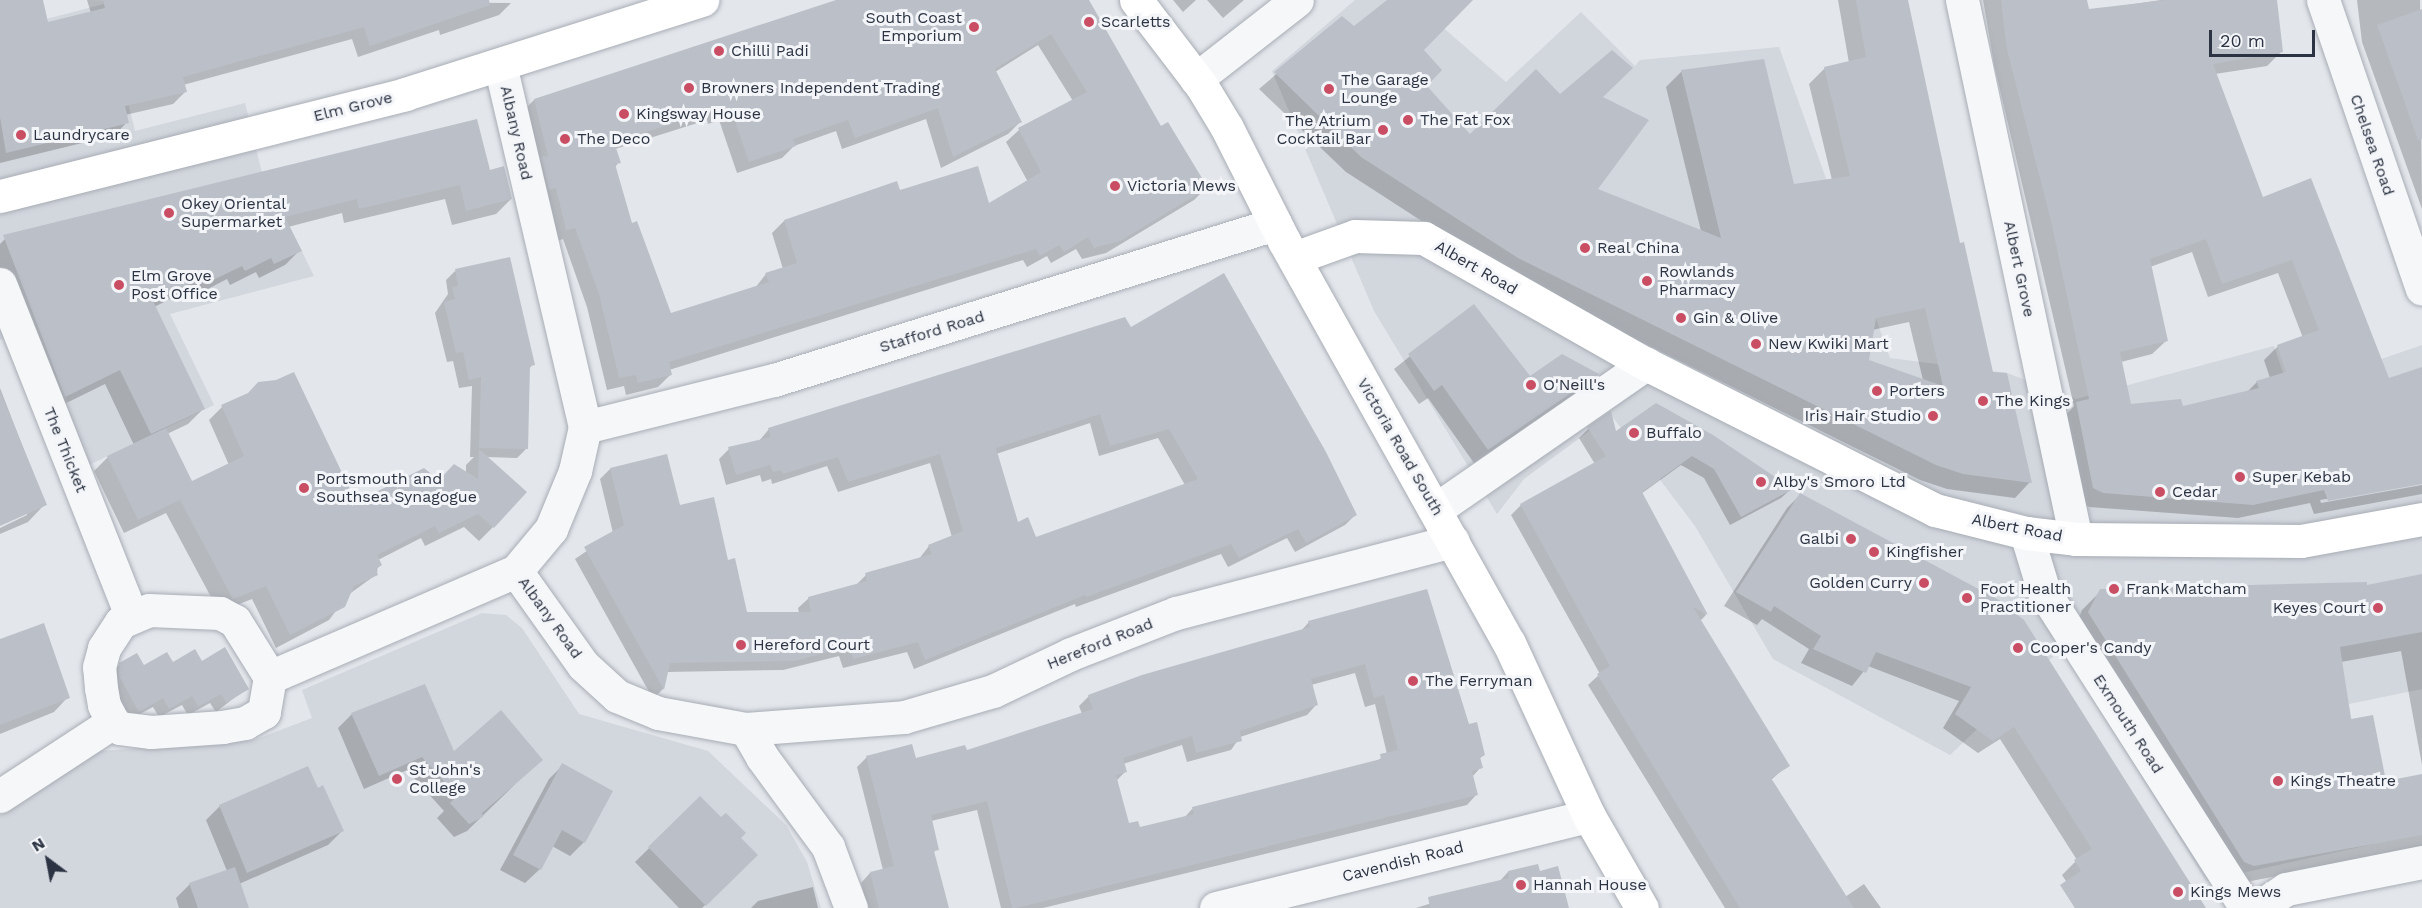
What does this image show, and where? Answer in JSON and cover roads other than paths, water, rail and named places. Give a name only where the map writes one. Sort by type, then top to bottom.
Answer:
[{"type":"main road","name":"Elm Grove","points":[[0,196],[405,94],[500,66],[640,10],[702,0]]},
{"type":"main road","name":"Victoria Road South","points":[[1136,0],[1196,79],[1227,128],[1293,258],[1509,643],[1589,816],[1642,908]]},
{"type":"main road","name":"Albert Road","points":[[1293,258],[1355,236],[1424,238],[1646,364],[1935,510],[2026,532],[2076,539],[2301,541],[2422,519]]},
{"type":"street","points":[[1196,79],[1297,0]]},
{"type":"street","name":"Albert Grove","points":[[1962,0],[2076,539]]},
{"type":"street","name":"Chelsea Road","points":[[2324,0],[2422,289]]},
{"type":"street","name":"Albany Road","points":[[500,66],[585,428],[575,471],[551,529],[516,571],[583,665],[617,696],[658,713],[746,729]]},
{"type":"street","name":"Stafford Road","points":[[585,428],[774,380],[1275,224]]},
{"type":"street","name":"The Thicket","points":[[0,284],[131,615]]},
{"type":"street","points":[[1435,510],[1646,364]]},
{"type":"street","name":"Exmouth Road","points":[[2026,532],[2044,592],[2246,908]]},
{"type":"street","name":"Hereford Road","points":[[746,729],[904,717],[993,691],[1071,654],[1176,613],[1453,541]]},
{"type":"street","points":[[270,677],[516,571]]},
{"type":"street","points":[[165,610],[228,616],[270,677],[264,712],[245,723],[151,732],[120,728],[113,722],[104,705],[99,667],[111,632],[131,615],[165,610]]},
{"type":"street","points":[[0,796],[113,722]]},
{"type":"street","points":[[746,729],[762,757],[828,847],[850,908]]},
{"type":"street","name":"Cavendish Road","points":[[1216,908],[1589,816]]},
{"type":"street","points":[[2257,908],[2286,889],[2422,862]]},
{"type":"place","name":"Scarletts","points":[[1089,22]]},
{"type":"place","name":"South Coast Emporium","points":[[974,27]]},
{"type":"place","name":"Chilli Padi","points":[[719,51]]},
{"type":"place","name":"Browners Independent Trading","points":[[689,88]]},
{"type":"place","name":"The Garage Lounge","points":[[1329,89]]},
{"type":"place","name":"Kingsway House","points":[[624,114]]},
{"type":"place","name":"The Fat Fox","points":[[1408,120]]},
{"type":"place","name":"The Atrium Cocktail Bar","points":[[1383,130]]},
{"type":"place","name":"Laundrycare","points":[[21,135]]},
{"type":"place","name":"The Deco","points":[[565,139]]},
{"type":"place","name":"Victoria Mews","points":[[1115,186]]},
{"type":"place","name":"Okey Oriental Supermarket","points":[[169,213]]},
{"type":"place","name":"Real China","points":[[1585,248]]},
{"type":"place","name":"Rowlands Pharmacy","points":[[1647,281]]},
{"type":"place","name":"Elm Grove Post Office","points":[[119,285]]},
{"type":"place","name":"Gin & Olive","points":[[1681,318]]},
{"type":"place","name":"New Kwiki Mart","points":[[1756,344]]},
{"type":"place","name":"O'Neill's","points":[[1531,385]]},
{"type":"place","name":"Porters","points":[[1877,391]]},
{"type":"place","name":"The Kings","points":[[1983,401]]},
{"type":"place","name":"Iris Hair Studio","points":[[1933,416]]},
{"type":"place","name":"Buffalo","points":[[1634,433]]},
{"type":"place","name":"Super Kebab","points":[[2240,477]]},
{"type":"place","name":"Alby's Smoro Ltd","points":[[1761,482]]},
{"type":"place","name":"Portsmouth and Southsea Synagogue","points":[[304,488]]},
{"type":"place","name":"Cedar","points":[[2160,492]]},
{"type":"place","name":"Galbi","points":[[1851,539]]},
{"type":"place","name":"Kingfisher","points":[[1874,552]]},
{"type":"place","name":"Golden Curry","points":[[1924,583]]},
{"type":"place","name":"Frank Matcham","points":[[2114,589]]},
{"type":"place","name":"Foot Health Practitioner","points":[[1967,598]]},
{"type":"place","name":"Keyes Court","points":[[2378,608]]},
{"type":"place","name":"Hereford Court","points":[[741,645]]},
{"type":"place","name":"Cooper's Candy","points":[[2018,648]]},
{"type":"place","name":"The Ferryman","points":[[1413,681]]},
{"type":"place","name":"St John's College","points":[[397,779]]},
{"type":"place","name":"Kings Theatre","points":[[2278,781]]},
{"type":"place","name":"Hannah House","points":[[1521,885]]},
{"type":"place","name":"Kings Mews","points":[[2178,892]]}]
